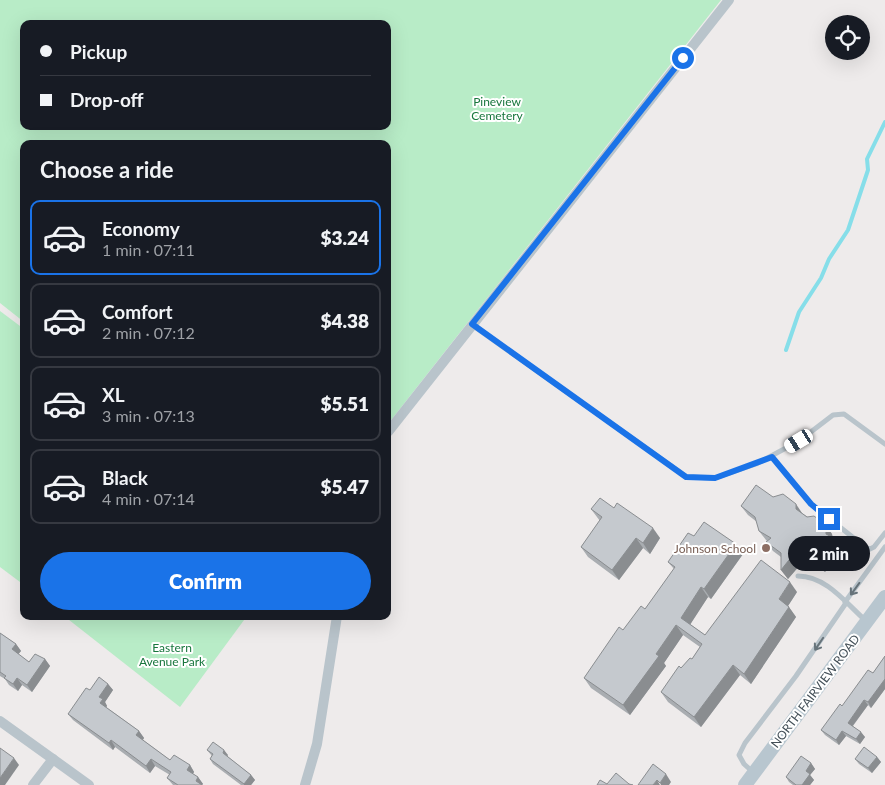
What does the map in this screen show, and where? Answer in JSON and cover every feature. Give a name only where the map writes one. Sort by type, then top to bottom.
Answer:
[{"type":"main road","name":"NORTH FAIRVIEW ROAD","points":[[745,785],[885,597]]},
{"type":"street","points":[[391,428],[728,0]]},
{"type":"street","points":[[306,785],[317,744],[336,620]]},
{"type":"street","points":[[0,721],[89,785]]},
{"type":"street","points":[[33,785],[53,759]]},
{"type":"lane","points":[[472,324],[686,477],[715,478],[772,457],[799,441],[833,415],[844,414],[885,444]]},
{"type":"lane","points":[[772,457],[811,504],[865,547],[870,549],[874,547],[885,533]]},
{"type":"lane","points":[[754,773],[744,764],[739,755],[745,743],[796,676],[885,547]]},
{"type":"lane","points":[[798,576],[810,576],[832,589],[867,621]]},
{"type":"green space","name":"Pineview Cemetery","points":[[0,0],[721,0],[391,420],[391,140],[20,140],[20,319],[0,303]]},
{"type":"green space","points":[[0,311],[20,326],[20,582],[0,567]]},
{"type":"green space","name":"Eastern Avenue Park","points":[[69,620],[244,620],[180,707]]},
{"type":"building","points":[[756,485],[773,497],[783,494],[796,504],[796,509],[807,517],[814,516],[826,525],[826,534],[835,539],[818,562],[812,558],[800,560],[793,555],[781,570],[781,553],[766,542],[771,538],[759,531],[755,517],[741,506]]},
{"type":"building","points":[[600,498],[614,508],[617,503],[653,528],[643,543],[636,538],[612,570],[581,547],[602,517],[591,509]]},
{"type":"building","points":[[704,522],[736,544],[704,589],[701,587],[681,618],[705,635],[761,560],[790,582],[779,599],[789,607],[744,674],[733,665],[694,717],[661,692],[679,666],[681,668],[690,658],[692,659],[702,644],[676,625],[656,654],[659,656],[623,705],[584,678],[619,627],[623,630],[641,606],[645,609],[675,567],[668,562],[688,533],[694,536]]},
{"type":"building","points":[[0,633],[16,644],[12,649],[29,662],[35,654],[45,659],[27,685],[17,678],[13,684],[4,678],[6,676],[0,672]]},
{"type":"building","points":[[885,656],[885,679],[868,702],[864,700],[848,723],[861,732],[856,739],[842,731],[836,740],[821,730],[840,704],[842,706],[868,670],[873,673]]},
{"type":"building","points":[[99,677],[108,684],[99,697],[103,699],[100,703],[139,731],[136,735],[170,760],[174,755],[190,765],[187,770],[198,777],[196,781],[202,785],[178,785],[167,778],[171,772],[151,759],[146,766],[111,740],[109,743],[68,714],[86,688],[90,690]]},
{"type":"building","points":[[213,742],[224,750],[223,753],[251,775],[244,784],[210,759],[213,754],[207,750]]},
{"type":"building","points":[[864,747],[877,757],[868,768],[855,759]]},
{"type":"building","points":[[0,748],[14,758],[0,778]]},
{"type":"building","points":[[801,756],[811,763],[806,771],[810,774],[802,785],[796,785],[786,777]]},
{"type":"building","points":[[653,764],[666,774],[660,783],[657,780],[653,785],[638,785]]},
{"type":"building","points":[[616,773],[633,785],[597,785],[600,780],[607,784]]},
{"type":"waterway","points":[[786,350],[799,312],[848,230],[868,170],[867,159],[885,122]]},
{"type":"place","name":"Johnson School","points":[[766,548]]},
{"type":"route","points":[[683,58],[472,324],[686,477],[715,478],[772,457],[796,488],[829,519]]}]
